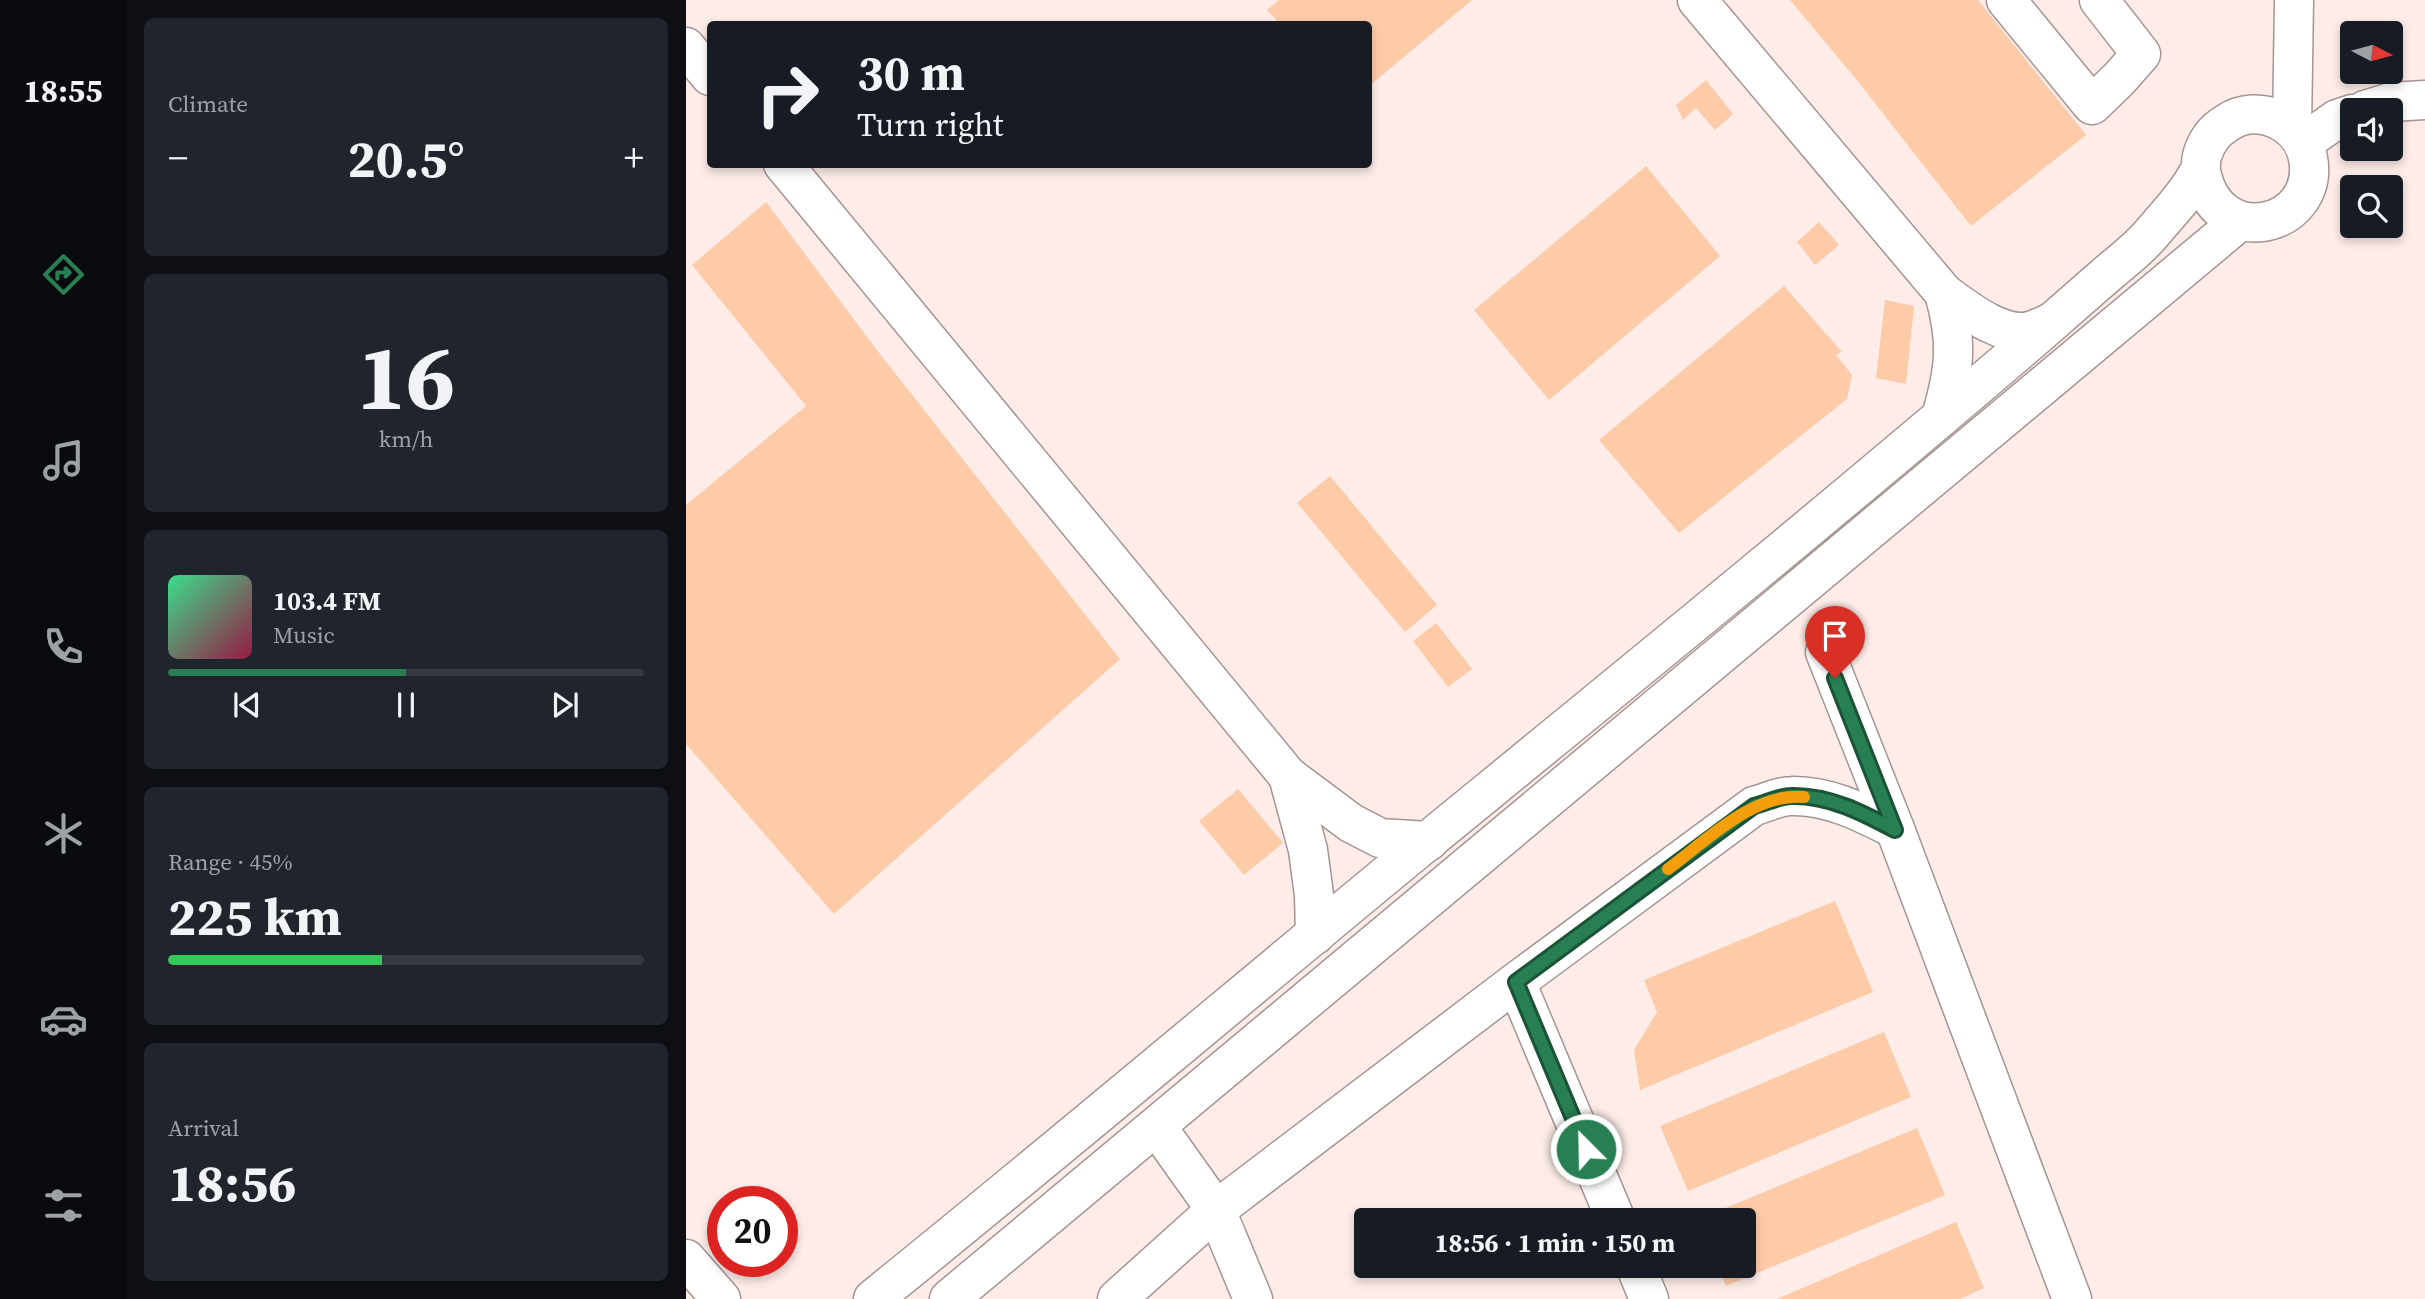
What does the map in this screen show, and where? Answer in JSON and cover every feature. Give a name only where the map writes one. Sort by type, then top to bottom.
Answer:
[{"type":"lane","points":[[1697,0],[1944,293],[1988,323],[2006,329],[2028,332],[2052,323]]},
{"type":"lane","points":[[2006,0],[2092,105],[2141,54],[2099,0]]},
{"type":"lane","points":[[2294,0],[2297,136],[2309,162],[2308,181],[2300,198],[2289,211],[2258,223],[2225,215],[2212,203],[2204,188],[2202,154],[2209,139],[2222,125],[2239,116],[2258,114],[2276,118],[2297,136]]},
{"type":"lane","points":[[686,47],[707,72]]},
{"type":"lane","points":[[2403,101],[2425,100]]},
{"type":"lane","points":[[2297,136],[2340,118]]},
{"type":"lane","points":[[786,168],[1288,776],[1351,823],[1380,838],[1429,841]]},
{"type":"lane","points":[[873,1299],[1941,418],[2147,240],[2201,171]]},
{"type":"lane","points":[[949,1299],[2241,221]]},
{"type":"lane","points":[[1941,418],[1951,382],[1955,346],[1952,319],[1944,293]]},
{"type":"lane","points":[[1825,652],[2072,1299]]},
{"type":"lane","points":[[1288,776],[1308,850],[1314,895],[1315,935]]},
{"type":"lane","points":[[1117,1299],[1216,1210],[1516,982],[1754,806],[1790,796],[1825,800],[1863,812],[1895,830]]},
{"type":"lane","points":[[1516,982],[1611,1208]]},
{"type":"lane","points":[[1157,1127],[1216,1210],[1254,1299]]},
{"type":"lane","points":[[686,1259],[715,1296]]},
{"type":"lane","points":[[1640,1278],[1649,1299]]},
{"type":"building","points":[[1279,0],[1472,0],[1372,84],[1372,21],[1277,21],[1267,10]]},
{"type":"building","points":[[1790,0],[1978,0],[2086,135],[1971,226],[1856,79]]},
{"type":"building","points":[[1706,80],[1733,114],[1715,130],[1696,108],[1683,120],[1676,105]]},
{"type":"building","points":[[1646,166],[1720,256],[1549,400],[1474,310]]},
{"type":"building","points":[[766,202],[876,349],[1120,659],[834,914],[686,744],[686,505],[806,406],[692,265]]},
{"type":"building","points":[[1819,222],[1839,245],[1815,265],[1797,242]]},
{"type":"building","points":[[1784,286],[1842,352],[1836,355],[1852,375],[1847,399],[1679,533],[1599,440]]},
{"type":"building","points":[[1885,300],[1914,306],[1906,384],[1876,378]]},
{"type":"building","points":[[1330,476],[1437,605],[1405,632],[1297,503]]},
{"type":"building","points":[[1436,623],[1472,669],[1448,687],[1413,641]]},
{"type":"building","points":[[1238,789],[1283,843],[1244,875],[1199,821]]},
{"type":"building","points":[[1835,901],[1873,992],[1640,1090],[1634,1050],[1657,1012],[1644,980]]},
{"type":"building","points":[[1884,1032],[1911,1097],[1688,1191],[1660,1126]]},
{"type":"building","points":[[1917,1128],[1945,1195],[1756,1274],[1756,1208],[1726,1208]]},
{"type":"building","points":[[1956,1222],[1984,1288],[1960,1299],[1777,1299]]},
{"type":"building","points":[[1723,1278],[1745,1278],[1726,1286]]},
{"type":"slow traffic","points":[[1668,869],[1754,806],[1790,796],[1804,797]]},
{"type":"route","points":[[1586,1149],[1516,982],[1754,806],[1790,796],[1825,800],[1863,812],[1895,830],[1835,678]]}]
